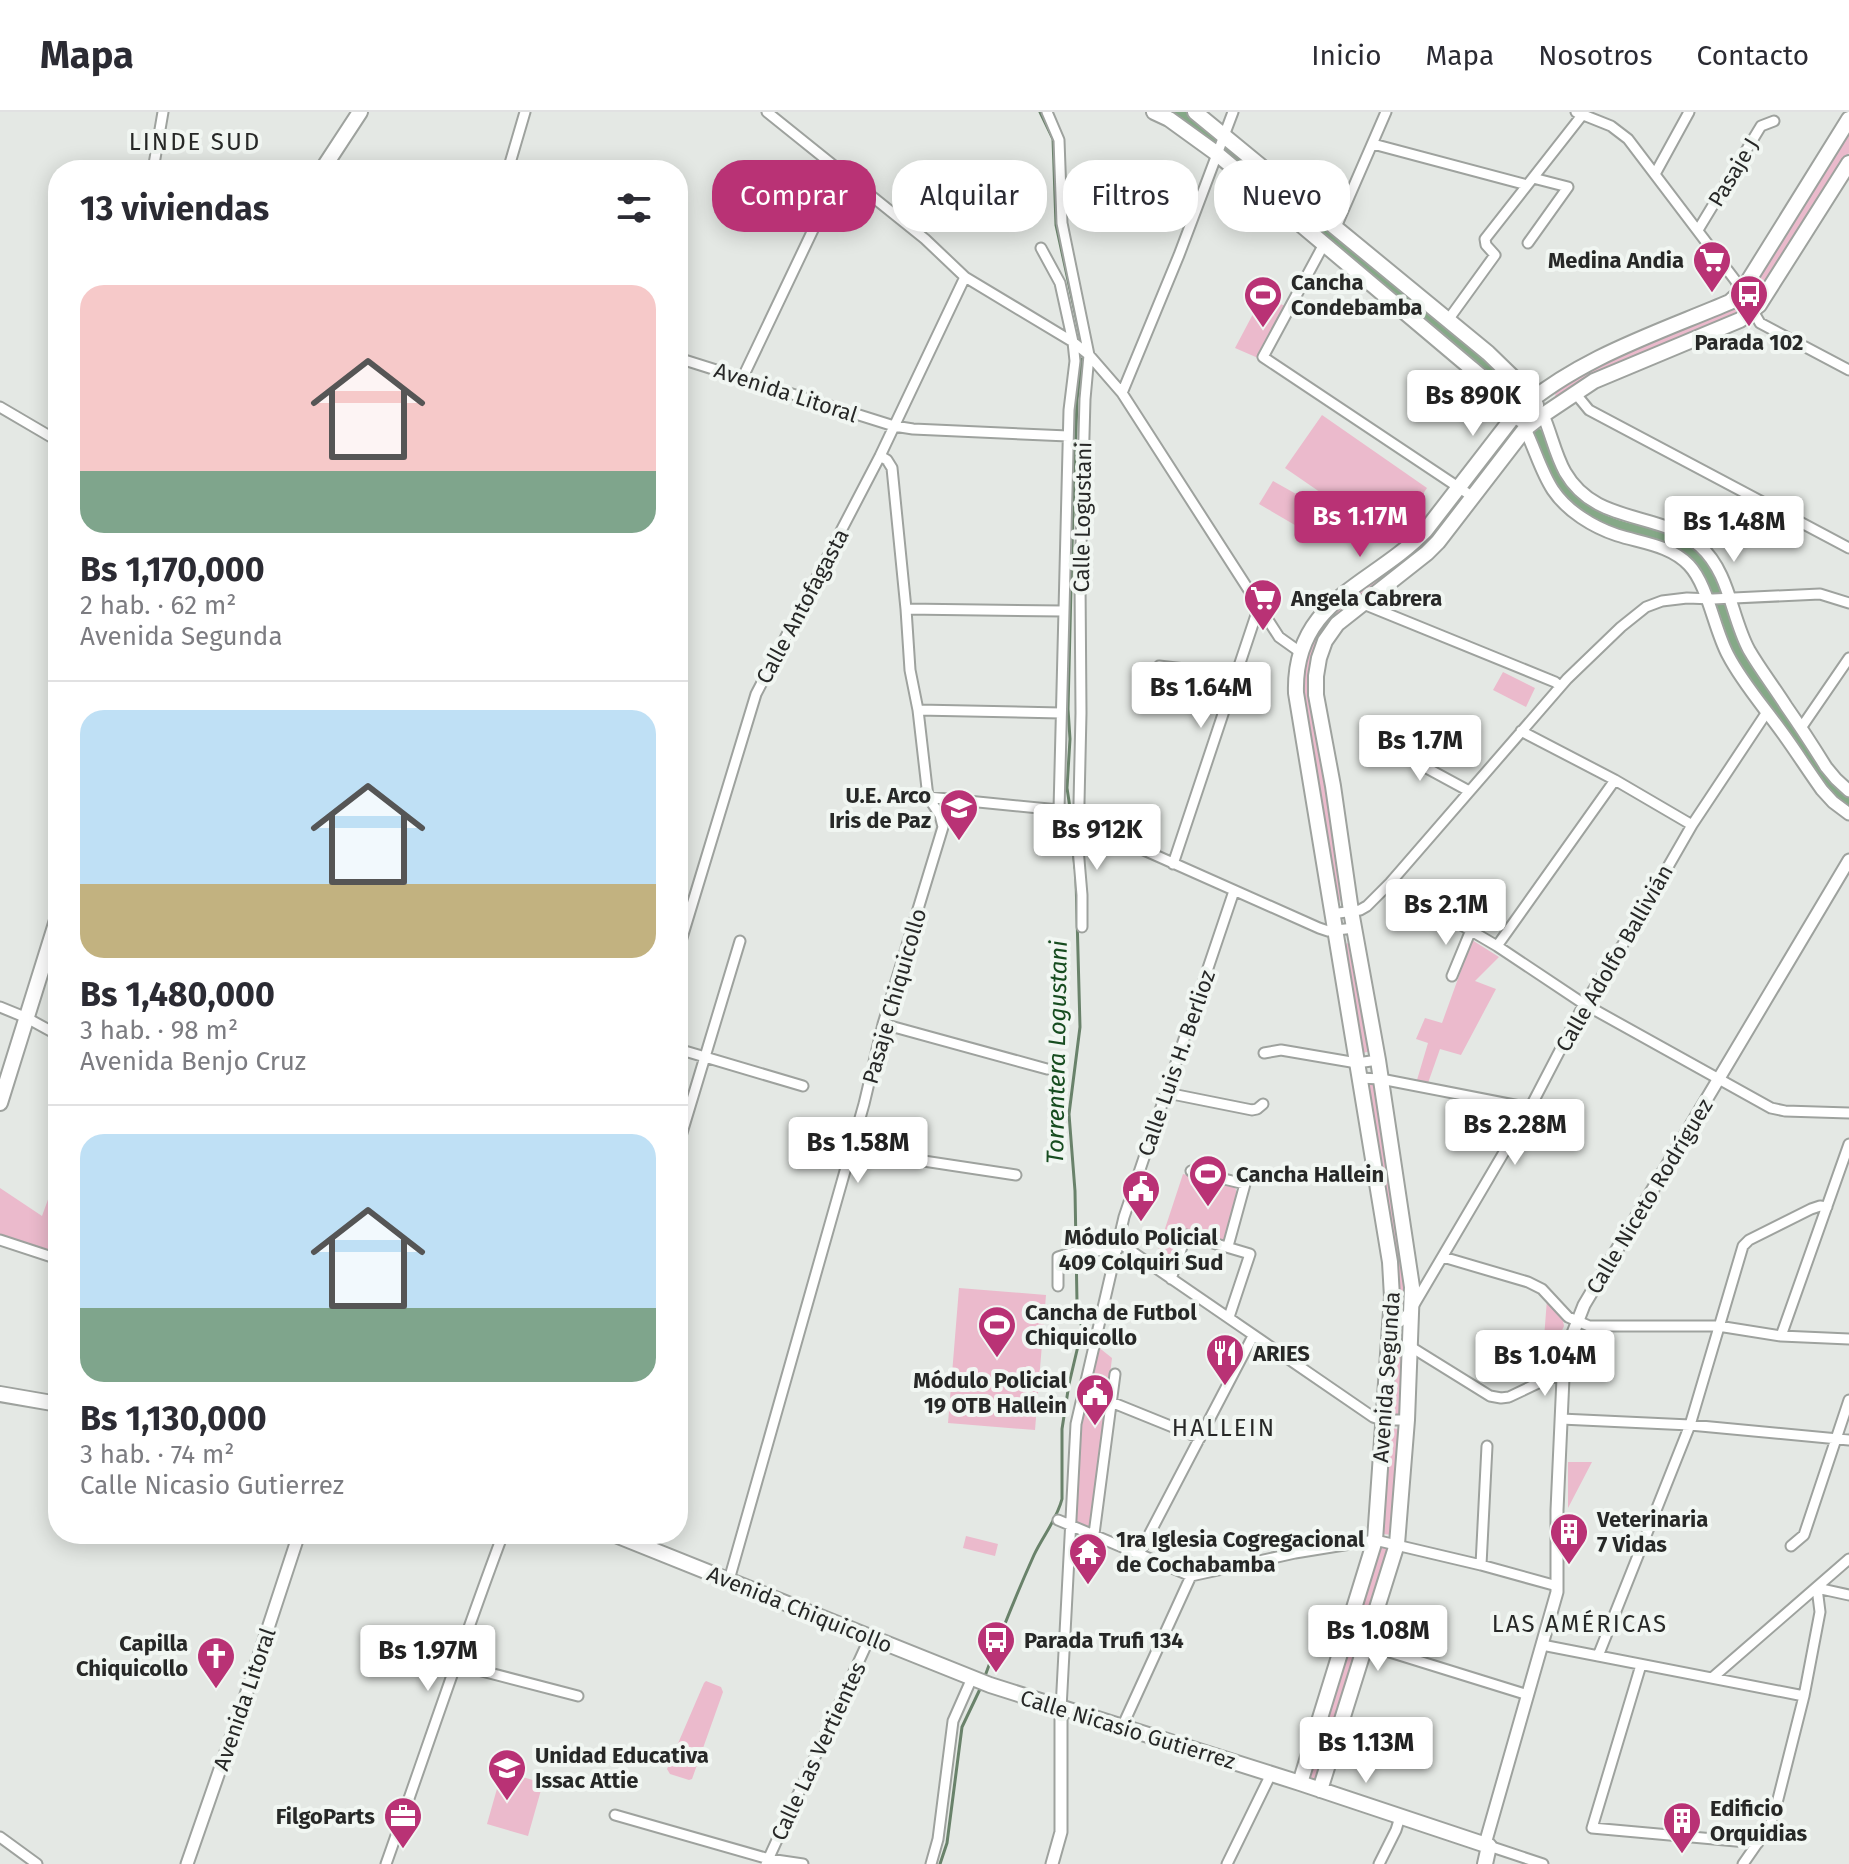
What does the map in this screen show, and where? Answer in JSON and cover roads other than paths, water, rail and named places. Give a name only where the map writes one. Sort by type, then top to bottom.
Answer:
[{"type":"main road","points":[[329,160],[360,112]]},
{"type":"main road","points":[[1154,112],[1169,119],[1216,153],[1471,368],[1517,412],[1525,429]]},
{"type":"main road","points":[[1195,112],[1254,160]]},
{"type":"main road","name":"Avenida Segunda","points":[[1300,1783],[1375,1540],[1392,1297],[1391,1271],[1296,693],[1300,652],[1314,625],[1339,597],[1414,543],[1517,412],[1532,399],[1588,363],[1730,302],[1742,291],[1849,119]]},
{"type":"main road","name":"Avenida Segunda","points":[[1320,1790],[1397,1544],[1407,1420],[1412,1287],[1378,1060],[1316,695],[1319,658],[1325,641],[1337,624],[1438,542],[1525,429],[1594,381],[1740,320],[1752,312],[1849,163]]},
{"type":"main road","points":[[1342,232],[1488,353],[1522,386],[1543,415]]},
{"type":"main road","points":[[0,1103],[48,950]]},
{"type":"main road","points":[[0,1394],[48,1402]]},
{"type":"main road","name":"Avenida Chiquicollo","points":[[638,1544],[979,1681]]},
{"type":"main road","name":"Calle Nicasio Gutierrez","points":[[979,1681],[1487,1845]]},
{"type":"main road","name":"Calle Niceto Rodríguez","points":[[1485,1864],[1487,1845]]},
{"type":"street","points":[[155,160],[163,112]]},
{"type":"street","points":[[511,160],[525,112]]},
{"type":"street","points":[[767,112],[827,160]]},
{"type":"street","name":"Calle Logustani","points":[[1047,112],[1059,140],[1062,223],[1089,355],[1070,813]]},
{"type":"street","points":[[1122,393],[1233,112]]},
{"type":"street","points":[[1350,196],[1386,112]]},
{"type":"street","points":[[1655,174],[1689,112]]},
{"type":"street","points":[[1448,320],[1495,255],[1485,239],[1579,113],[1611,126],[1628,139],[1742,291],[1760,323],[1849,370]]},
{"type":"street","name":"Pasaje J","points":[[1698,230],[1761,126],[1774,121]]},
{"type":"street","points":[[1373,144],[1530,182],[1568,187],[1528,243]]},
{"type":"street","points":[[876,199],[965,277],[1073,342],[1089,355],[1122,393],[1279,637],[1300,652]]},
{"type":"street","points":[[742,379],[812,232]]},
{"type":"street","points":[[1324,244],[1263,357],[1473,497]]},
{"type":"street","name":"Calle Logustani","points":[[1041,248],[1060,283],[1075,361],[1069,410],[1061,713],[1070,813],[1078,848],[1082,927]]},
{"type":"street","name":"Calle Antofagasta","points":[[688,911],[756,694],[880,456],[965,277]]},
{"type":"street","name":"Avenida Litoral","points":[[688,361],[894,426],[1068,436]]},
{"type":"street","points":[[1575,393],[1589,410],[1849,548]]},
{"type":"street","points":[[0,407],[48,435]]},
{"type":"street","points":[[1543,415],[1565,472],[1582,493],[1605,509],[1681,534],[1711,559],[1727,654],[1822,790],[1849,814]]},
{"type":"street","points":[[1525,429],[1552,489],[1574,512],[1600,528],[1648,542],[1689,565],[1718,598],[1801,728],[1836,779],[1849,791]]},
{"type":"street","name":"Pasaje Chiquicollo","points":[[729,1580],[851,1150],[883,1024],[943,827],[940,815],[928,797],[910,670],[892,468],[880,456]]},
{"type":"street","points":[[1332,914],[1367,906],[1560,686],[1646,607],[1662,601],[1687,598],[1820,594],[1849,603]]},
{"type":"street","points":[[1361,603],[1560,686]]},
{"type":"street","points":[[1173,864],[1259,606]]},
{"type":"street","points":[[906,609],[1063,611]]},
{"type":"street","points":[[1801,728],[1849,658]]},
{"type":"street","points":[[1159,666],[1237,675]]},
{"type":"street","points":[[918,710],[1061,713]]},
{"type":"street","name":"Calle Adolfo Ballivián","points":[[1390,1323],[1400,1322],[1411,1310],[1530,1108],[1584,1004],[1627,938],[1692,825],[1767,712]]},
{"type":"street","points":[[1521,731],[1692,825]]},
{"type":"street","points":[[1386,746],[1469,791]]},
{"type":"street","points":[[1497,946],[1615,780]]},
{"type":"street","points":[[928,797],[1070,813],[1101,831],[1319,928],[1328,931],[1354,928]]},
{"type":"street","name":"Calle Niceto Rodríguez","points":[[1487,1845],[1557,1592],[1563,1378],[1568,1346],[1577,1321],[1849,860]]},
{"type":"street","points":[[1390,883],[1497,946],[1584,1004],[1771,1108],[1849,1113]]},
{"type":"street","name":"Calle Luis H. Berlioz","points":[[1061,1709],[1076,1424],[1124,1217],[1234,891]]},
{"type":"street","points":[[1452,976],[1471,930]]},
{"type":"street","points":[[688,1113],[740,941]]},
{"type":"street","points":[[0,1007],[48,1030]]},
{"type":"street","points":[[883,1024],[1047,1069]]},
{"type":"street","points":[[1264,1053],[1281,1050],[1381,1079],[1530,1108]]},
{"type":"street","points":[[688,1052],[803,1086]]},
{"type":"street","points":[[1358,1070],[1378,1060]]},
{"type":"street","points":[[1167,1093],[1252,1110],[1263,1104]]},
{"type":"street","points":[[1781,1336],[1849,1144]]},
{"type":"street","points":[[851,1150],[1016,1175]]},
{"type":"street","points":[[1191,1171],[1245,1184],[1228,1246]]},
{"type":"street","points":[[1598,1656],[1690,1425],[1743,1246],[1749,1240],[1811,1209],[1827,1207]]},
{"type":"street","points":[[1171,1279],[1186,1235],[1250,1254],[1229,1317]]},
{"type":"street","points":[[0,1240],[48,1256]]},
{"type":"street","points":[[1058,1286],[1058,1257],[1117,1246],[1229,1317],[1373,1417],[1407,1420]]},
{"type":"street","points":[[1443,1257],[1528,1282],[1542,1289],[1568,1317],[1589,1326],[1718,1326],[1781,1336],[1849,1339]]},
{"type":"street","points":[[1139,1554],[1253,1336]]},
{"type":"street","points":[[1388,1349],[1411,1347],[1490,1396],[1501,1398],[1551,1377],[1563,1378]]},
{"type":"street","points":[[1094,1534],[1115,1374]]},
{"type":"street","points":[[1791,1546],[1804,1535],[1849,1400]]},
{"type":"street","points":[[1111,1402],[1200,1438]]},
{"type":"street","points":[[1561,1419],[1690,1425],[1849,1440]]},
{"type":"street","points":[[1481,1565],[1487,1446]]},
{"type":"street","points":[[1058,1520],[1191,1576],[1295,1553],[1375,1540],[1557,1586]]},
{"type":"street","name":"Avenida Litoral","points":[[187,1864],[296,1544]]},
{"type":"street","points":[[386,1864],[499,1544]]},
{"type":"street","points":[[1712,1678],[1849,1559]]},
{"type":"street","points":[[1122,1727],[1191,1576]]},
{"type":"street","points":[[1817,1588],[1849,1595]]},
{"type":"street","points":[[1743,1864],[1770,1825],[1777,1803],[1804,1696],[1820,1612],[1817,1588]]},
{"type":"street","name":"Calle Las Vertientes","points":[[768,1861],[870,1637]]},
{"type":"street","points":[[1367,1645],[1528,1695]]},
{"type":"street","points":[[1542,1645],[1804,1696]]},
{"type":"street","points":[[455,1664],[578,1696]]},
{"type":"street","points":[[1641,1665],[1592,1828],[1758,1843]]},
{"type":"street","points":[[931,1864],[938,1839],[953,1721],[979,1681]]},
{"type":"street","points":[[1052,1864],[1061,1832],[1061,1709]]},
{"type":"street","points":[[1227,1864],[1271,1774]]},
{"type":"street","points":[[615,1815],[768,1861],[803,1864]]},
{"type":"street","points":[[1379,1864],[1400,1817]]},
{"type":"street","points":[[0,1837],[37,1864]]},
{"type":"street","name":"Calle Nicasio Gutierrez","points":[[1487,1845],[1543,1864]]},
{"type":"waterway","name":"Torrentera Logustani","points":[[1040,112],[1053,139],[1056,225],[1081,340]]},
{"type":"waterway","points":[[1179,112],[1214,140]]},
{"type":"waterway","points":[[1226,150],[1519,398]]},
{"type":"waterway","name":"Torrentera Logustani","points":[[1070,808],[1067,788],[1072,547],[1077,400],[1082,359]]},
{"type":"waterway","points":[[1539,434],[1563,486],[1584,509],[1616,524],[1674,541],[1702,564],[1716,588],[1749,671],[1823,777],[1849,805]]},
{"type":"waterway","name":"Torrentera Logustani","points":[[1070,816],[1075,868]]},
{"type":"waterway","name":"Torrentera Logustani","points":[[985,1676],[1027,1570],[1062,1499],[1062,1429],[1082,1329],[1077,1302],[1075,1191],[1069,1114],[1080,1027],[1076,879]]},
{"type":"waterway","name":"Torrentera Logustani","points":[[940,1864],[947,1843],[962,1727],[981,1687]]},
{"type":"place","name":"Medina Andia","points":[[1712,294]]},
{"type":"place","name":"Parada 102","points":[[1749,328]]},
{"type":"place","name":"Cancha Condebamba","points":[[1263,329]]},
{"type":"place","name":"Angela Cabrera","points":[[1263,632]]},
{"type":"place","name":"U.E. Arco Iris de Paz","points":[[959,842]]},
{"type":"place","name":"Cancha Hallein","points":[[1208,1208]]},
{"type":"place","name":"Módulo Policial 409 Colquiri Sud","points":[[1141,1223]]},
{"type":"place","name":"Cancha de Futbol Chiquicollo","points":[[997,1359]]},
{"type":"place","name":"ARIES","points":[[1225,1387]]},
{"type":"place","name":"Módulo Policial 19 OTB Hallein","points":[[1095,1427]]},
{"type":"place","name":"Veterinaria 7 Vidas","points":[[1569,1566]]},
{"type":"place","name":"1ra Iglesia Cogregacional de Cochabamba","points":[[1088,1586]]},
{"type":"place","name":"Parada Trufi 134","points":[[996,1674]]},
{"type":"place","name":"Capilla Chiquicollo","points":[[216,1690]]},
{"type":"place","name":"Unidad Educativa Issac Attie","points":[[507,1802]]},
{"type":"place","name":"FilgoParts","points":[[403,1850]]},
{"type":"place","name":"Edificio Orquidias","points":[[1682,1855]]},
{"type":"district","name":"LINDE SUD","points":[[195,142]]},
{"type":"district","name":"HALLEIN","points":[[1224,1428]]},
{"type":"district","name":"LAS AMÉRICAS","points":[[1580,1624]]}]
